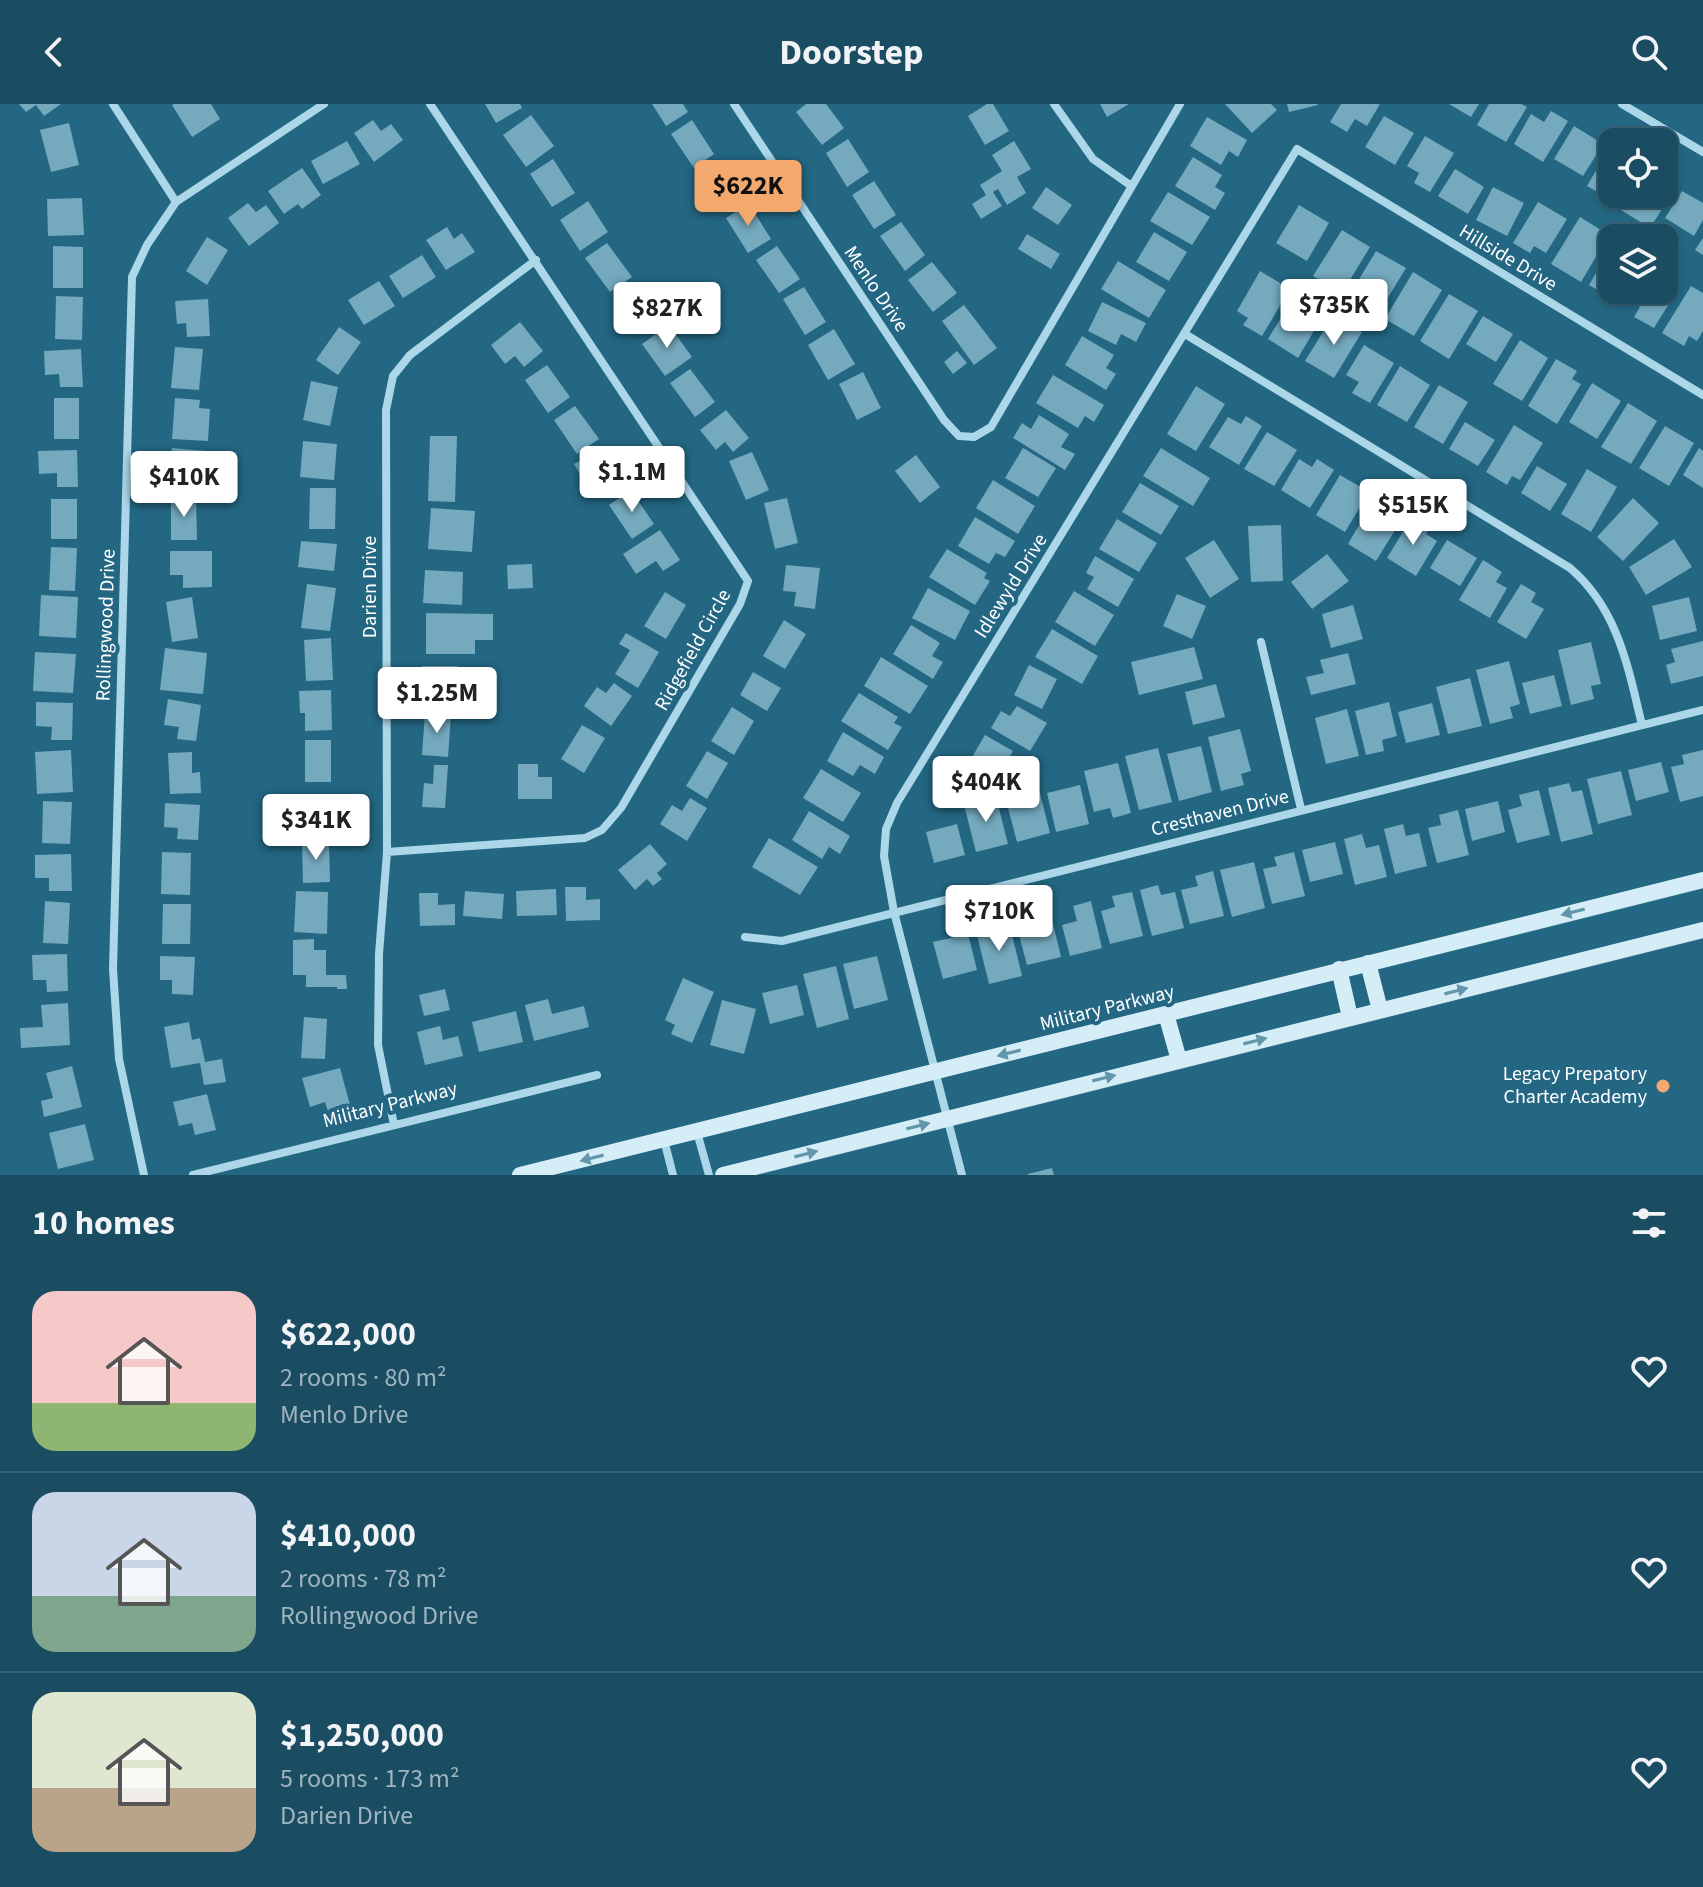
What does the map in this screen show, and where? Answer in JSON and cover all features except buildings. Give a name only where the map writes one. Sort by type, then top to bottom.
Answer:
[{"type":"main road","name":"Military Parkway","points":[[520,1175],[1703,880]]},
{"type":"main road","points":[[723,1175],[1703,930]]},
{"type":"main road","points":[[1368,963],[1380,1010]]},
{"type":"main road","points":[[1339,969],[1350,1017]]},
{"type":"main road","points":[[1166,1014],[1179,1060]]},
{"type":"street","points":[[113,104],[176,202],[324,104]]},
{"type":"street","name":"Ridgefield Circle","points":[[387,852],[585,838],[602,830],[621,808],[693,686],[740,604],[748,581],[430,104]]},
{"type":"street","name":"Menlo Drive","points":[[734,104],[944,420],[959,436],[974,437],[991,427],[1017,387],[1130,185]]},
{"type":"street","points":[[1054,104],[1093,159],[1130,185],[1180,104]]},
{"type":"street","points":[[1622,104],[1703,152]]},
{"type":"street","name":"Idlewyld Drive","points":[[962,1175],[894,912],[884,856],[886,829],[897,803],[1297,149]]},
{"type":"street","name":"Hillside Drive","points":[[1297,149],[1703,395]]},
{"type":"street","name":"Rollingwood Drive","points":[[144,1175],[119,1059],[113,969],[132,277],[147,245],[176,202]]},
{"type":"street","name":"Darien Drive","points":[[394,1125],[378,1045],[379,954],[387,852],[386,410],[393,376],[410,355],[536,260]]},
{"type":"street","points":[[1185,334],[1570,568],[1596,594],[1612,621],[1623,648],[1642,725]]},
{"type":"street","points":[[1261,642],[1301,809]]},
{"type":"street","name":"Cresthaven Drive","points":[[745,937],[782,941],[1703,710]]},
{"type":"street","name":"Military Parkway","points":[[193,1175],[597,1075]]},
{"type":"street","points":[[697,1132],[709,1175]]},
{"type":"street","points":[[664,1140],[673,1175]]},
{"type":"place","name":"Legacy Prepatory Charter Academy","points":[[1663,1086]]}]
